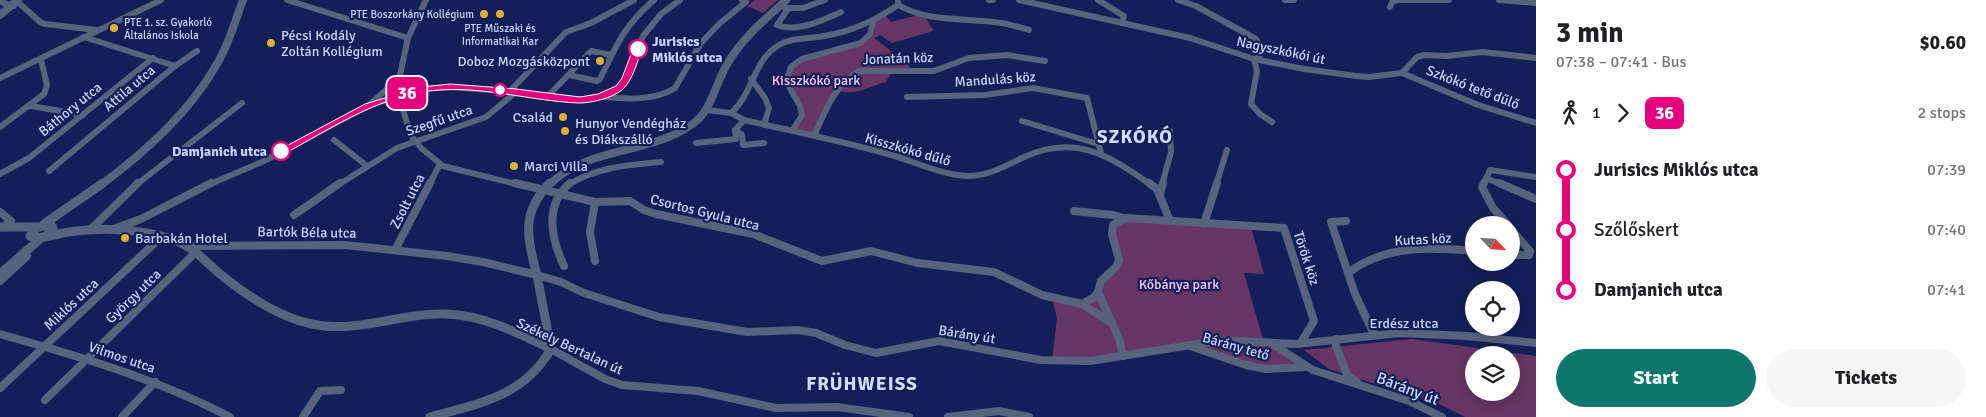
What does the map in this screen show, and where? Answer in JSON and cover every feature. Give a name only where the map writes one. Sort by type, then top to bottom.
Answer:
[{"type":"street","points":[[0,78],[41,60],[96,30],[162,0]]},
{"type":"street","points":[[7,269],[46,230],[141,152],[194,99],[218,62],[243,0]]},
{"type":"street","points":[[288,0],[301,2],[408,38]]},
{"type":"street","points":[[368,106],[398,80],[408,38],[426,0]]},
{"type":"street","name":"Szegfű utca","points":[[294,215],[318,197],[397,148],[486,117],[513,91],[566,32],[591,23],[634,0]]},
{"type":"street","points":[[569,75],[597,81],[604,73],[624,31],[636,16],[654,0]]},
{"type":"street","points":[[600,97],[619,88],[626,79],[643,36],[661,14],[680,0]]},
{"type":"street","points":[[430,417],[497,398],[517,388],[533,374],[551,349],[530,251],[528,227],[534,204],[543,190],[558,176],[579,164],[672,135],[692,125],[707,110],[727,62],[748,37],[786,0]]},
{"type":"street","points":[[780,6],[788,9],[803,8],[814,2],[825,0]]},
{"type":"street","name":"Nagyszkókói út","points":[[1023,0],[1190,38],[1254,60],[1304,69],[1362,76],[1402,73]]},
{"type":"street","points":[[1098,0],[1124,16],[1122,23]]},
{"type":"street","points":[[1178,0],[1196,6],[1256,39],[1261,48],[1259,58],[1254,60],[1257,71],[1251,104],[1260,114],[1272,122]]},
{"type":"street","points":[[1284,0],[1294,0]]},
{"type":"street","points":[[1390,7],[1392,2],[1398,0],[1449,0]]},
{"type":"street","points":[[1499,0],[1536,3]]},
{"type":"street","points":[[111,229],[141,219],[205,186],[264,161],[368,106],[422,89],[450,87],[513,91],[580,100],[600,97],[631,99],[669,92],[676,88],[689,61],[707,35],[745,1]]},
{"type":"street","points":[[0,2],[17,2],[40,22],[46,24],[96,30]]},
{"type":"street","points":[[0,15],[17,2]]},
{"type":"street","points":[[731,113],[740,107],[751,79],[767,54],[778,45],[787,41],[829,35],[874,20],[898,3],[907,10],[950,20],[995,22],[1030,30]]},
{"type":"street","points":[[788,9],[778,21],[776,25],[778,27],[789,28],[841,12]]},
{"type":"street","points":[[792,131],[802,115],[800,106],[786,81],[791,67],[805,57],[852,46],[866,39],[874,30],[874,20]]},
{"type":"street","name":"Attila utca","points":[[84,37],[175,66]]},
{"type":"street","points":[[175,66],[198,51]]},
{"type":"street","points":[[549,96],[591,51],[611,55]]},
{"type":"street","points":[[1402,73],[1418,57],[1424,55],[1447,56],[1482,52],[1536,58]]},
{"type":"street","name":"Jonatán köz","points":[[814,136],[832,97],[858,71],[934,71],[969,58],[1007,55],[1045,61]]},
{"type":"street","name":"Báthory utca","points":[[0,174],[29,158],[153,58]]},
{"type":"street","points":[[0,127],[44,94],[47,85],[41,60]]},
{"type":"street","name":"Attila utca","points":[[49,171],[175,66]]},
{"type":"street","name":"Szkókó tető dűlő","points":[[1402,73],[1478,105],[1536,123]]},
{"type":"street","points":[[751,79],[765,98],[769,108],[764,125]]},
{"type":"street","name":"Mandulás köz","points":[[907,97],[986,95],[1033,88],[1086,98],[1090,102],[1100,153]]},
{"type":"street","name":"Csortos Gyula utca","points":[[392,97],[403,109],[410,134],[415,141],[440,164],[595,202],[630,201],[644,210],[656,214],[752,234],[822,261],[871,251],[917,263],[994,272],[1042,295],[1082,304]]},
{"type":"street","points":[[90,230],[133,187],[242,103]]},
{"type":"street","points":[[30,106],[83,115]]},
{"type":"street","name":"Kisszkókó dűlő","points":[[707,110],[731,113],[744,120],[902,158],[940,172],[966,176],[992,173],[1047,148],[1070,148],[1100,153]]},
{"type":"street","points":[[696,143],[736,139],[736,130],[744,120]]},
{"type":"street","points":[[1022,121],[1098,144]]},
{"type":"street","points":[[736,130],[742,135],[743,145],[764,143]]},
{"type":"street","points":[[1160,194],[1171,152],[1170,131]]},
{"type":"street","points":[[334,140],[366,166]]},
{"type":"street","points":[[1204,224],[1227,150]]},
{"type":"street","points":[[1074,211],[1113,215],[1123,218],[1170,221],[1160,194],[1142,177],[1100,153]]},
{"type":"street","points":[[564,266],[557,248],[553,218],[553,208],[559,194],[574,181],[584,176],[615,168],[661,162]]},
{"type":"street","name":"Zsolt utca","points":[[395,250],[440,164]]},
{"type":"street","points":[[1501,216],[1487,198],[1482,187],[1490,170],[1494,169],[1536,177]]},
{"type":"street","points":[[1486,178],[1536,199]]},
{"type":"street","points":[[594,261],[589,238],[591,215],[595,202]]},
{"type":"street","points":[[0,212],[11,221],[5,228],[30,236]]},
{"type":"street","points":[[1112,324],[1082,304],[1094,298],[1102,280],[1115,269],[1119,262],[1118,251],[1111,230],[1112,224],[1123,218]]},
{"type":"street","name":"Török köz","points":[[1170,221],[1284,228],[1314,321],[1298,344]]},
{"type":"street","points":[[1346,221],[1332,222],[1348,272],[1367,322],[1374,334]]},
{"type":"street","name":"Bartók Béla utca","points":[[5,228],[76,231],[111,229],[160,238],[186,246],[346,245],[474,260],[536,275]]},
{"type":"street","points":[[0,281],[31,232],[46,230]]},
{"type":"street","name":"Miklós utca","points":[[0,388],[160,238]]},
{"type":"street","points":[[1520,238],[1533,252],[1525,256],[1520,256]]},
{"type":"street","name":"Székely Bertalan út","points":[[186,246],[262,305],[311,324],[333,328],[433,314],[457,314],[528,339],[551,349],[606,380],[622,385],[698,391],[776,408],[837,406],[909,417]]},
{"type":"street","points":[[7,269],[35,249]]},
{"type":"street","name":"Kutas köz","points":[[1348,272],[1358,263],[1379,255],[1408,250],[1465,251]]},
{"type":"street","name":"György utca","points":[[45,400],[196,252]]},
{"type":"street","name":"Bárány út","points":[[536,275],[660,317],[747,332],[798,330],[816,333],[845,345],[876,353],[939,341],[1041,360],[1090,361],[1188,345],[1237,341],[1272,344],[1307,367],[1409,402],[1442,417]]},
{"type":"street","points":[[1098,292],[1120,341],[1123,356]]},
{"type":"street","name":"Erdész utca","points":[[1272,344],[1298,344],[1374,334],[1400,333],[1467,336],[1536,343]]},
{"type":"street","name":"Vilmos utca","points":[[0,334],[86,359],[154,382],[182,393],[230,417]]},
{"type":"street","name":"Bárány út","points":[[1336,339],[1336,346],[1347,375],[1363,387]]},
{"type":"street","points":[[1294,359],[1298,344]]},
{"type":"street","name":"Bárány tető","points":[[1188,345],[1246,365],[1266,369],[1307,367]]},
{"type":"street","points":[[122,417],[154,382]]},
{"type":"street","points":[[303,417],[313,398],[320,391],[341,390]]},
{"type":"street","points":[[948,417],[991,410],[1008,410],[1029,417]]},
{"type":"green space","points":[[755,0],[778,0],[763,13],[747,6]]},
{"type":"green space","name":"Kisszkókó park","points":[[923,14],[934,31],[892,43],[880,35],[874,38],[906,62],[910,68],[891,73],[886,82],[863,90],[839,91],[816,136],[794,131],[803,115],[789,86],[789,75],[795,64],[868,39],[874,32],[877,20],[886,16],[891,22]]},
{"type":"green space","name":"Kőbánya park","points":[[1118,219],[1251,227],[1264,274],[1244,273],[1264,343],[1272,344],[1303,365],[1266,369],[1188,345],[1123,356],[1052,361],[1057,318],[1052,298],[1073,302],[1094,298],[1102,280],[1119,262],[1111,230]]},
{"type":"green space","points":[[1412,339],[1465,346],[1465,401],[1520,401],[1520,354],[1536,356],[1536,417],[1465,417],[1441,405],[1329,369],[1304,350]]},
{"type":"bus line","name":"36","points":[[281,151],[368,106],[422,89],[450,87],[516,92],[580,100],[600,97],[619,88],[626,79],[638,49]]},
{"type":"place","name":"PTE Boszorkány Kollégium","points":[[484,14]]},
{"type":"place","name":"PTE Műszaki és Informatikai Kar","points":[[500,14]]},
{"type":"place","name":"PTE 1. sz. Gyakorló Általános Iskola","points":[[114,28]]},
{"type":"place","name":"Pécsi Kodály Zoltán Kollégium","points":[[271,43]]},
{"type":"place","name":"Jurisics Miklós utca","points":[[638,49]]},
{"type":"place","name":"Doboz Mozgásközpont","points":[[600,61]]},
{"type":"place","name":"Család","points":[[563,117]]},
{"type":"place","name":"Hunyor Vendégház és Diákszálló","points":[[565,131]]},
{"type":"place","name":"Damjanich utca","points":[[281,151]]},
{"type":"place","name":"Marci Villa","points":[[514,166]]},
{"type":"place","name":"Barbakán Hotel","points":[[125,238]]},
{"type":"district","name":"SZKÓKÓ","points":[[1135,136]]},
{"type":"district","name":"FRÜHWEISS","points":[[862,383]]}]
